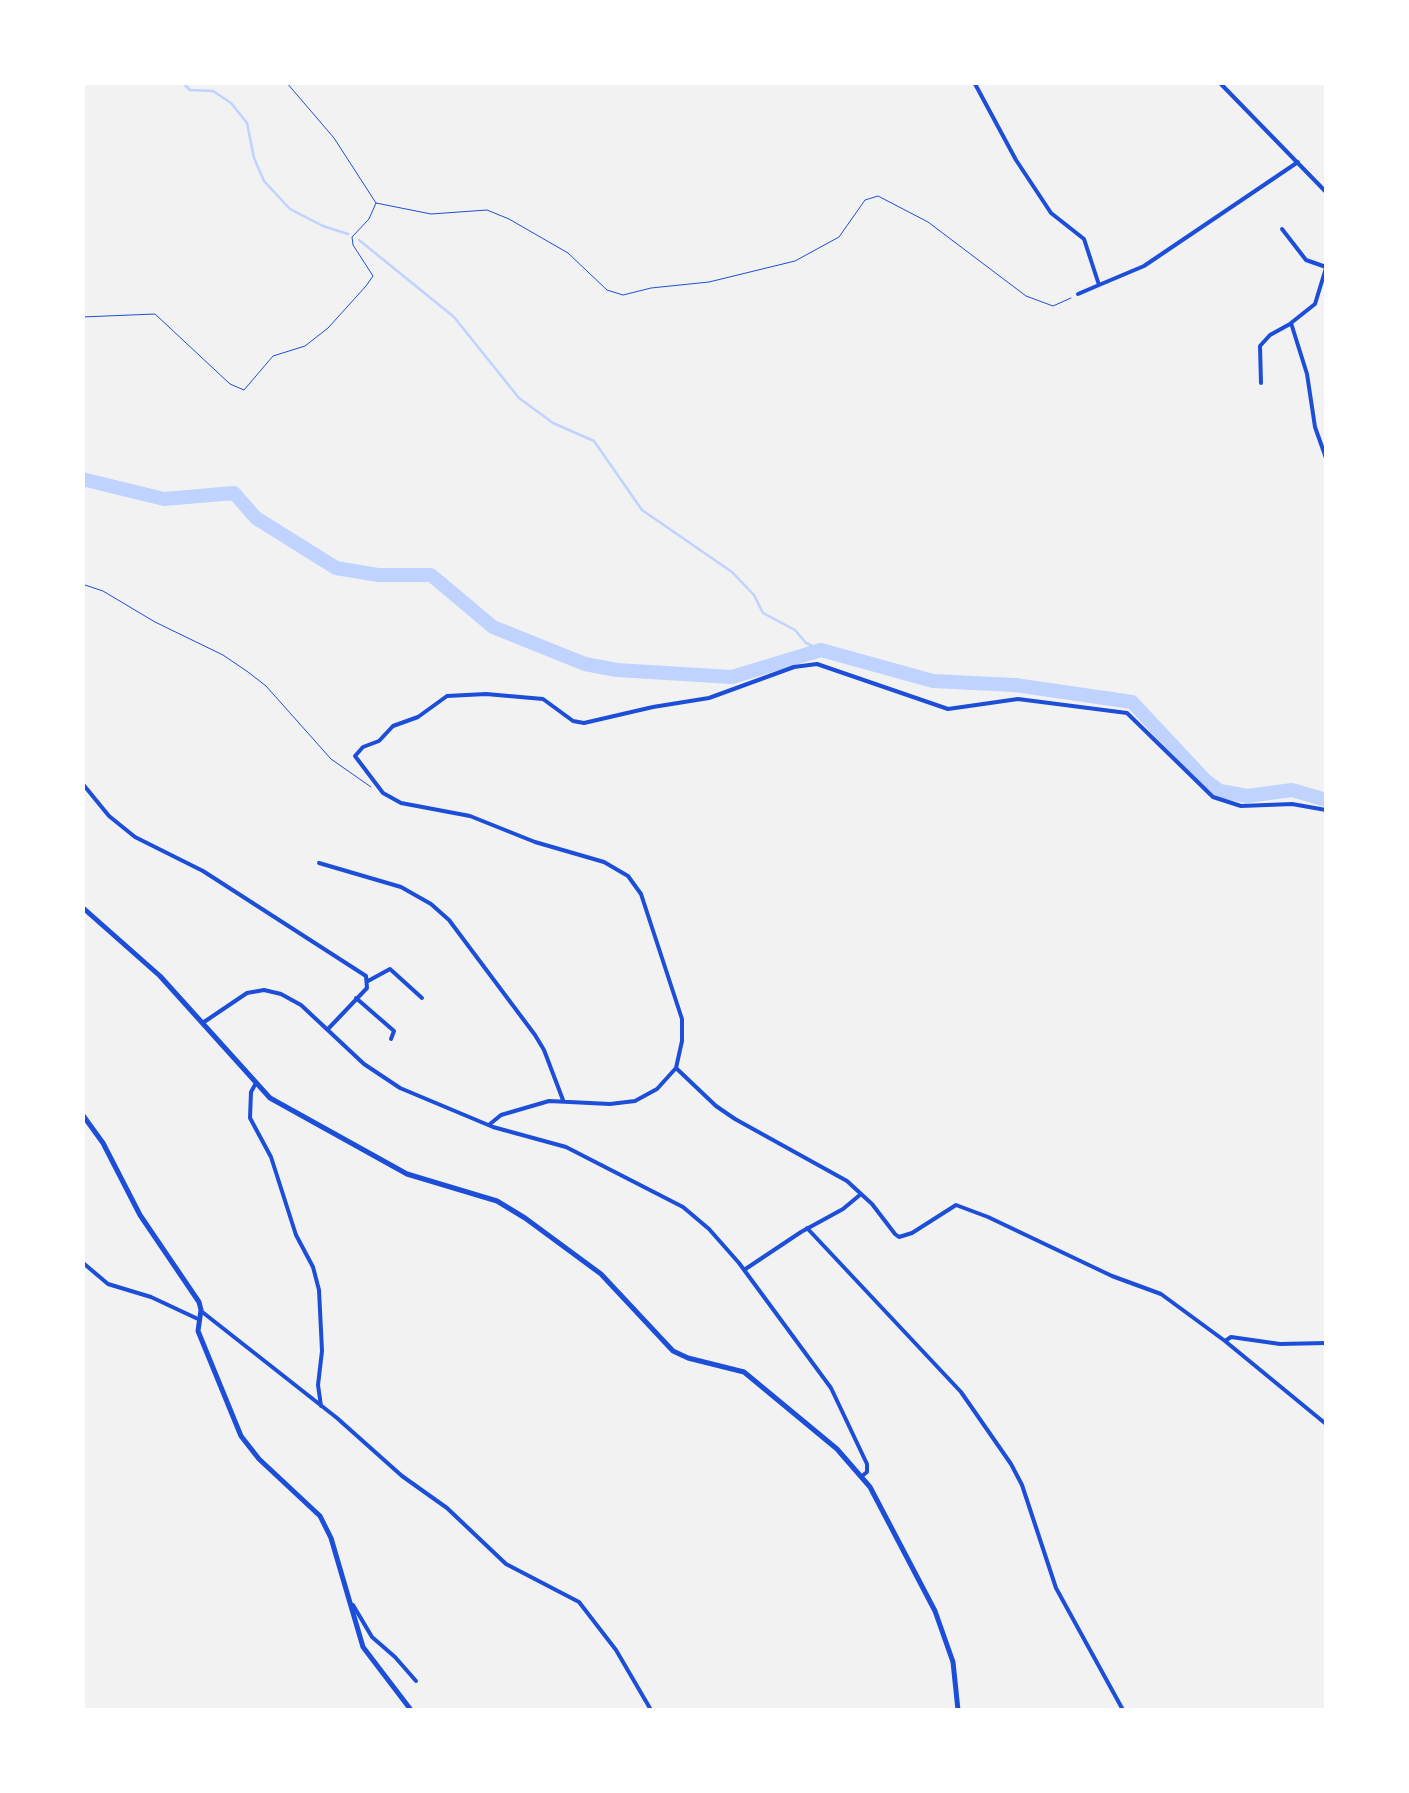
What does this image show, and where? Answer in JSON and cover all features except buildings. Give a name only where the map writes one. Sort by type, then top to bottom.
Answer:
[{"type":"street","points":[[974,82],[1016,160],[1051,213],[1084,239],[1098,285]]},
{"type":"street","points":[[1219,82],[1326,192]]},
{"type":"street","points":[[1078,294],[1144,266],[1298,162]]},
{"type":"street","points":[[1261,383],[1260,346],[1314,304],[1326,267],[1306,260],[1282,229]]},
{"type":"street","points":[[1291,323],[1326,458]]},
{"type":"street","points":[[490,1126],[494,1118],[522,1107],[563,1100],[626,1104],[654,1091],[676,1068],[682,1018],[641,894],[628,876],[604,862],[535,842],[470,816],[410,806],[379,789],[357,761],[356,752],[447,696],[486,694],[543,699],[572,721],[584,724],[709,698],[811,664],[948,709],[1018,699],[1127,712],[1213,797],[1241,806],[1292,804],[1326,810]]},
{"type":"street","points":[[82,782],[109,816],[136,837],[203,872],[366,976],[368,981]]},
{"type":"street","points":[[318,863],[401,887],[449,920],[535,1035],[563,1100]]},
{"type":"street","points":[[82,907],[142,958],[204,1022],[256,1084],[277,1102],[406,1174],[496,1201],[540,1228],[601,1274],[673,1351],[747,1374],[830,1443],[862,1476],[939,1621],[955,1672],[958,1710]]},
{"type":"street","points":[[328,1029],[368,981],[390,969],[422,998]]},
{"type":"street","points":[[204,1022],[247,993],[264,990],[301,1004],[364,1064],[395,1086],[490,1126],[566,1147],[695,1216],[744,1270],[831,1388],[867,1464],[862,1476]]},
{"type":"street","points":[[356,998],[394,1031],[391,1039]]},
{"type":"street","points":[[676,1068],[725,1112],[825,1166],[861,1194],[899,1237],[912,1233],[952,1206],[962,1206],[1112,1276],[1161,1294],[1326,1424]]},
{"type":"street","points":[[256,1084],[251,1092],[250,1118],[271,1157],[319,1290],[321,1406]]},
{"type":"street","points":[[82,1114],[103,1143],[140,1215],[195,1294],[199,1335],[240,1436],[320,1516],[331,1538],[368,1656],[411,1710]]},
{"type":"street","points":[[744,1270],[861,1194]]},
{"type":"street","points":[[807,1228],[961,1392],[1011,1464],[1022,1485],[1056,1588],[1123,1710]]},
{"type":"street","points":[[82,1262],[108,1284],[200,1315],[321,1406],[510,1566],[579,1602],[616,1650],[651,1710]]},
{"type":"street","points":[[1225,1341],[1231,1337],[1283,1344],[1326,1344]]},
{"type":"street","points":[[349,1604],[372,1637],[416,1681]]},
{"type":"path","points":[[286,82],[334,138],[376,203],[430,214],[487,210],[568,253],[607,290],[623,296],[652,288],[709,282],[795,261],[839,238],[865,200],[878,196],[928,222],[1026,296],[1052,306],[1078,294]]},
{"type":"path","points":[[82,317],[155,314],[230,384],[244,390],[274,356],[305,346],[328,328],[366,286],[373,276],[352,245],[352,237],[369,219],[376,203]]},
{"type":"path","points":[[82,584],[103,591],[235,663],[266,686],[331,759],[379,789]]},
{"type":"waterway","points":[[182,82],[190,90],[213,91],[231,103],[247,123],[254,158],[264,181],[290,209],[348,234]]},
{"type":"waterway","points":[[359,240],[454,317],[519,398],[553,423],[594,441],[642,510],[732,572],[754,595],[763,613],[821,650]]},
{"type":"waterway","points":[[82,479],[164,499],[234,493],[256,518],[336,568],[378,575],[431,575],[493,627],[585,664],[617,670],[732,677],[821,650],[933,681],[1015,685],[1132,702],[1220,791],[1247,796],[1292,790],[1326,800]]}]
